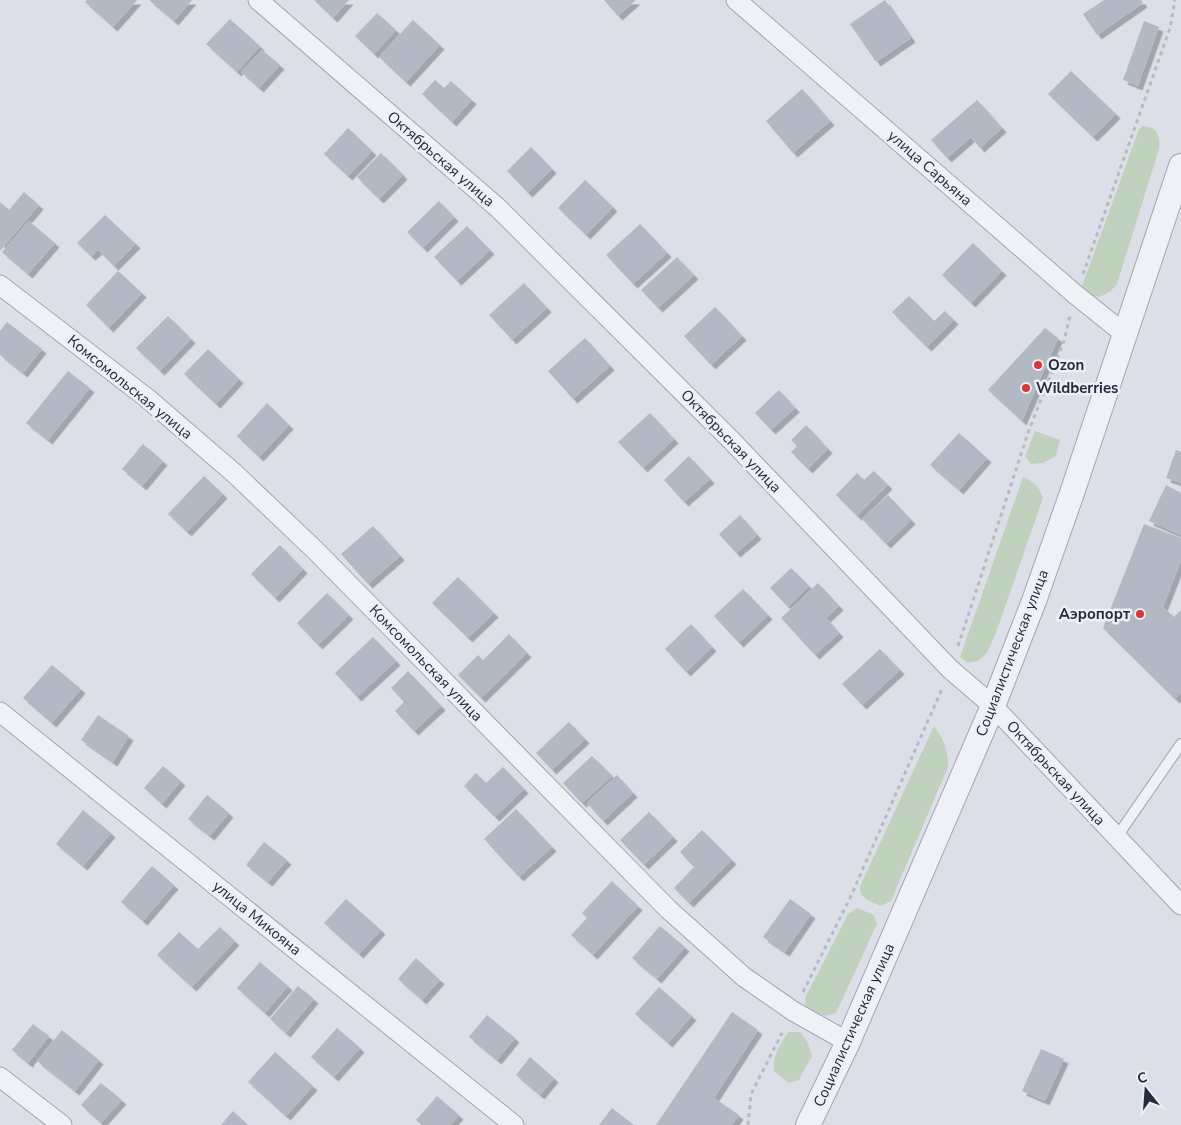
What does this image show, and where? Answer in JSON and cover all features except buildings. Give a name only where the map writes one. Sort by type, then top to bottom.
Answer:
[{"type":"street","name":"Октябрьская улица","points":[[258,0],[498,208],[731,440],[950,669],[993,706],[1181,905]]},
{"type":"street","name":"улица Сарьяна","points":[[736,0],[1076,294],[1126,334]]},
{"type":"street","name":"Социалистическая улица","points":[[808,1125],[848,1042],[993,706],[1034,601],[1126,334],[1181,166]]},
{"type":"street","name":"Комсомольская улица","points":[[0,285],[147,398],[234,474],[316,551],[668,909],[744,977],[793,1011],[848,1042]]},
{"type":"street","name":"улица Микояна","points":[[0,712],[514,1125]]},
{"type":"street","points":[[0,1077],[62,1125]]},
{"type":"lane","points":[[1116,838],[1181,744]]},
{"type":"path","points":[[748,1125],[751,1094],[851,896],[950,669],[1028,433],[1064,341],[1076,294],[1170,28],[1175,0]]},
{"type":"green space","points":[[1143,126],[1155,130],[1159,140],[1159,149],[1117,284],[1105,295],[1090,296],[1081,289],[1139,129]]},
{"type":"green space","points":[[1035,431],[1060,440],[1056,456],[1043,463],[1031,464],[1025,457]]},
{"type":"green space","points":[[1023,477],[1036,485],[1043,498],[997,630],[987,653],[978,661],[967,663],[960,657]]},
{"type":"green space","points":[[934,726],[945,745],[948,767],[891,901],[881,906],[867,900],[861,894],[860,886]]},
{"type":"green space","points":[[857,908],[874,915],[877,924],[836,1013],[825,1016],[806,1008],[805,998],[848,914]]},
{"type":"green space","points":[[789,1032],[800,1032],[807,1041],[812,1056],[799,1080],[789,1083],[774,1071],[774,1061],[777,1050]]},
{"type":"place","name":"Ozon","points":[[1038,365]]},
{"type":"place","name":"Wildberries","points":[[1026,388]]},
{"type":"place","name":"Аэропорт","points":[[1140,614]]}]
